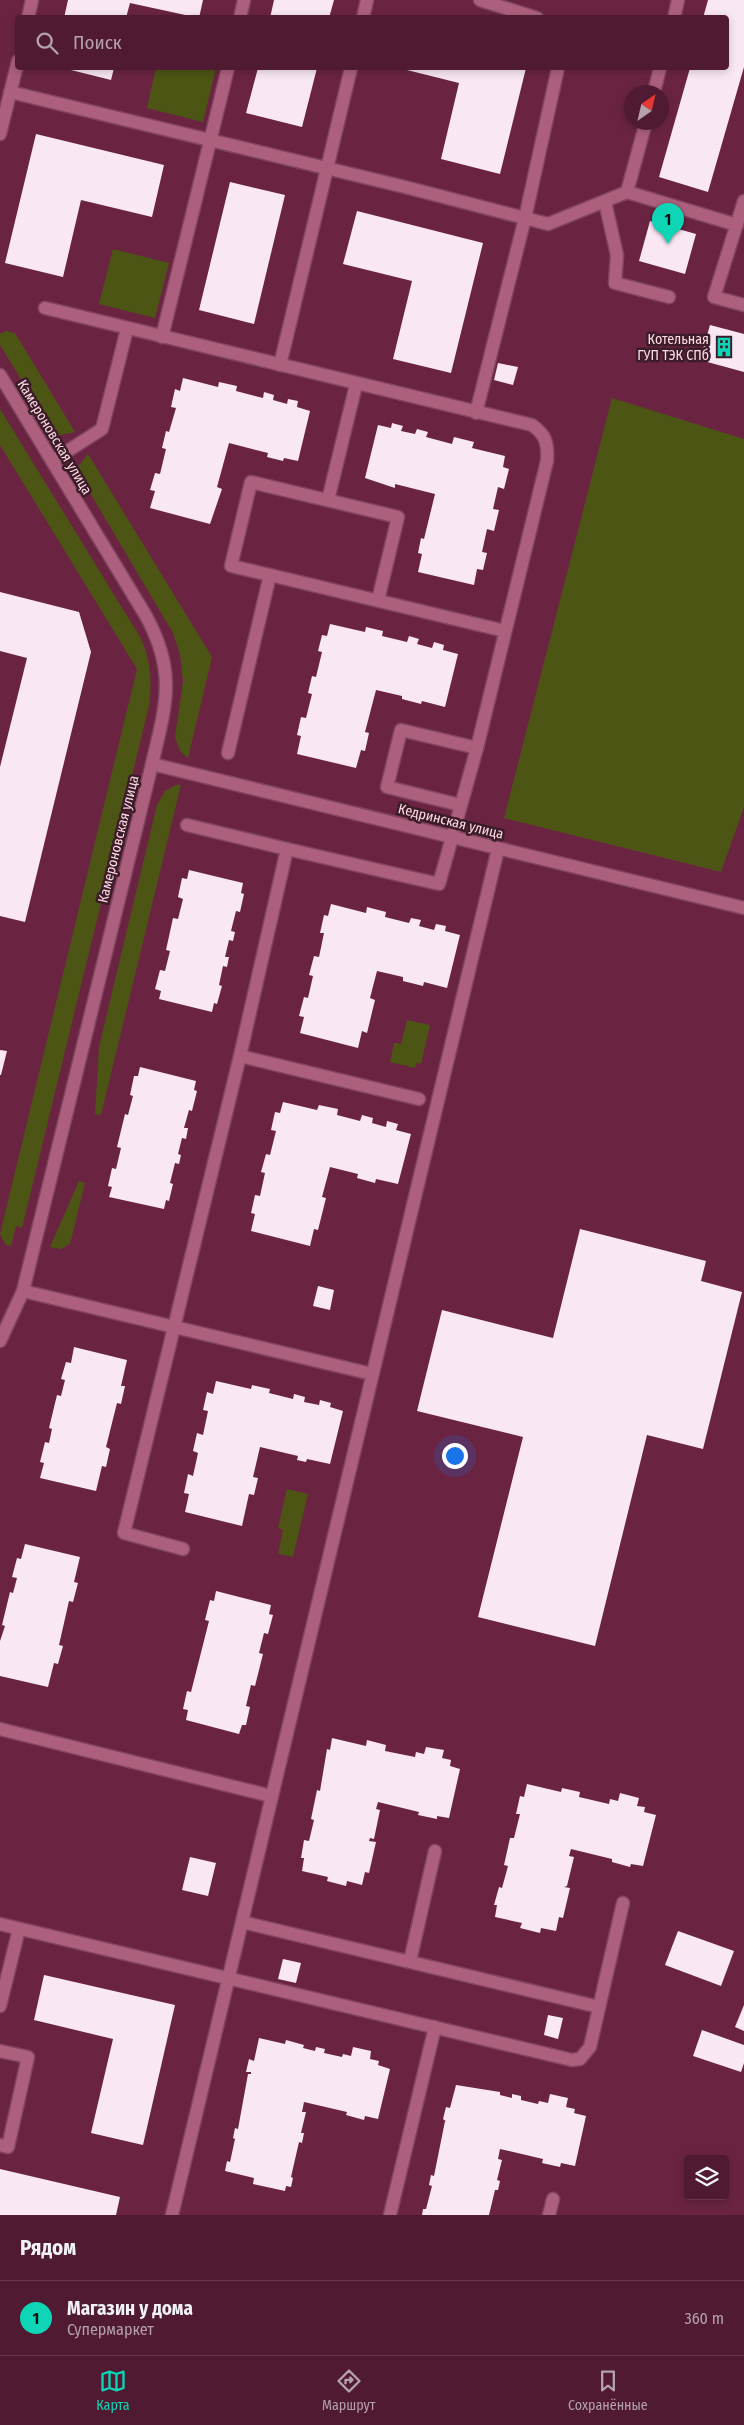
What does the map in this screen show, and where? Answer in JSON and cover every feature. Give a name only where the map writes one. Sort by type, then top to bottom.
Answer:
[{"type":"street","points":[[29,15],[32,0]]},
{"type":"street","points":[[241,15],[244,0]]},
{"type":"street","points":[[364,15],[367,0]]},
{"type":"street","points":[[480,0],[528,15]]},
{"type":"street","points":[[675,15],[678,0]]},
{"type":"street","points":[[0,134],[16,70]]},
{"type":"street","points":[[162,337],[228,70]]},
{"type":"street","points":[[280,366],[352,70]]},
{"type":"street","points":[[476,413],[525,218],[558,70]]},
{"type":"street","points":[[656,85],[660,70]]},
{"type":"street","points":[[10,92],[327,168],[548,224],[627,192],[737,224]]},
{"type":"street","points":[[627,192],[644,130]]},
{"type":"street","points":[[744,201],[714,297],[744,305]]},
{"type":"street","points":[[605,202],[617,255],[615,283],[669,297]]},
{"type":"street","points":[[45,308],[532,425],[543,433],[548,446],[547,461],[477,748],[439,884],[187,825]]},
{"type":"street","points":[[52,461],[102,429],[127,328]]},
{"type":"street","name":"Камероновская улица","points":[[0,375],[146,616],[160,645],[166,680],[166,700],[152,764],[23,1291],[0,1342]]},
{"type":"street","points":[[328,500],[356,384]]},
{"type":"street","points":[[378,600],[398,518],[251,482],[231,566],[505,631]]},
{"type":"street","points":[[228,753],[270,575]]},
{"type":"street","points":[[460,805],[387,787],[401,730],[477,748]]},
{"type":"street","name":"Кедринская улица","points":[[152,764],[744,908]]},
{"type":"street","points":[[183,1549],[124,1533],[240,1056],[287,849]]},
{"type":"street","points":[[172,2215],[498,849]]},
{"type":"street","points":[[240,1056],[419,1099]]},
{"type":"street","points":[[23,1291],[372,1374]]},
{"type":"street","points":[[0,1729],[271,1796]]},
{"type":"street","points":[[410,1961],[436,1851]]},
{"type":"street","points":[[0,1924],[572,2060],[580,2058],[590,2047],[623,1903]]},
{"type":"street","points":[[242,1922],[599,2007]]},
{"type":"street","points":[[0,2006],[19,1929]]},
{"type":"street","points":[[390,2215],[435,2027]]},
{"type":"street","points":[[0,2051],[28,2057],[8,2147],[0,2145]]},
{"type":"street","points":[[549,2215],[553,2199]]},
{"type":"green space","points":[[156,70],[216,70],[203,122],[147,108]]},
{"type":"green space","points":[[113,249],[169,263],[155,318],[99,304]]},
{"type":"green space","points":[[6,331],[15,333],[75,432],[56,436],[0,345],[0,334]]},
{"type":"green space","points":[[612,398],[744,439],[744,807],[721,872],[504,818]]},
{"type":"green space","points":[[0,409],[140,637],[144,645],[150,679],[149,706],[22,1228],[16,1226],[11,1246],[6,1245],[0,1234],[137,669],[0,445]]},
{"type":"green space","points":[[88,454],[212,657],[188,758],[180,751],[175,737],[183,682],[180,654],[173,633],[76,469]]},
{"type":"green space","points":[[176,785],[181,785],[101,1115],[95,1114],[99,1047],[157,805],[165,791]]},
{"type":"green space","points":[[407,1020],[430,1025],[421,1064],[416,1063],[415,1068],[390,1062],[394,1043],[401,1044]]},
{"type":"green space","points":[[79,1181],[85,1183],[70,1244],[61,1249],[50,1247]]},
{"type":"green space","points":[[287,1489],[308,1494],[293,1557],[278,1554],[283,1530],[278,1528]]},
{"type":"building","points":[[68,0],[203,0],[200,15],[185,15],[130,3],[127,15],[65,15]]},
{"type":"building","points":[[274,0],[334,0],[330,15],[271,15]]},
{"type":"building","points":[[708,0],[744,0],[744,67],[708,192],[659,177],[689,70],[729,70],[729,15],[704,15]]},
{"type":"building","points":[[71,70],[114,70],[111,80]]},
{"type":"building","points":[[257,70],[316,70],[302,127],[246,113]]},
{"type":"building","points":[[407,70],[526,70],[500,174],[441,159],[459,83]]},
{"type":"building","points":[[36,134],[164,165],[152,217],[81,200],[63,277],[5,263]]},
{"type":"building","points":[[230,182],[285,195],[254,324],[199,310]]},
{"type":"building","points":[[357,211],[483,243],[451,373],[393,359],[412,281],[343,264]]},
{"type":"building","points":[[650,221],[696,234],[685,274],[639,261]]},
{"type":"building","name":"Котельная ГУП ТЭК СПб","points":[[710,325],[744,334],[744,372],[700,360]]},
{"type":"building","points":[[498,363],[518,367],[513,385],[494,380]]},
{"type":"building","points":[[183,378],[218,387],[219,382],[237,386],[236,391],[263,398],[264,392],[274,395],[273,400],[287,404],[288,399],[298,401],[297,407],[310,411],[298,461],[284,458],[283,461],[267,457],[268,453],[229,443],[217,487],[222,489],[210,524],[150,508],[155,491],[150,490],[155,473],[160,474],[166,449],[162,448],[166,431],[169,432],[176,408],[171,407],[175,389],[180,391]]},
{"type":"building","points":[[392,423],[403,426],[401,431],[415,434],[417,429],[428,432],[426,437],[452,444],[454,437],[474,442],[472,448],[505,456],[503,467],[509,469],[504,489],[498,487],[493,509],[499,510],[494,531],[487,529],[482,552],[487,553],[483,570],[477,569],[474,585],[418,572],[422,554],[418,553],[421,538],[424,539],[435,494],[395,484],[395,488],[365,478],[378,425],[391,428]]},
{"type":"building","points":[[0,592],[79,612],[91,652],[25,922],[0,916],[0,767],[27,658],[0,651]]},
{"type":"building","points":[[330,624],[365,632],[366,627],[383,631],[382,636],[407,642],[409,636],[419,639],[417,644],[432,648],[434,642],[444,645],[443,650],[458,654],[445,707],[422,701],[421,704],[402,699],[402,696],[376,690],[365,732],[369,733],[365,751],[361,750],[356,768],[297,754],[301,736],[297,735],[301,717],[306,718],[312,694],[308,693],[312,676],[316,677],[322,652],[318,651],[322,635],[327,636]]},
{"type":"building","points":[[189,870],[243,883],[241,893],[244,894],[240,912],[236,911],[231,931],[235,932],[233,941],[229,940],[225,957],[229,957],[227,967],[223,966],[219,985],[222,986],[217,1004],[214,1003],[212,1012],[159,999],[161,991],[155,989],[160,970],[165,971],[170,951],[166,950],[173,918],[178,919],[183,899],[178,897],[182,878],[187,879]]},
{"type":"building","points":[[331,904],[366,913],[367,907],[386,912],[385,917],[409,923],[411,918],[421,920],[419,926],[434,930],[436,924],[446,926],[445,931],[460,935],[447,988],[424,982],[423,986],[403,981],[403,977],[377,971],[370,998],[375,1000],[367,1033],[362,1031],[358,1048],[300,1033],[304,1017],[299,1016],[304,997],[308,998],[313,976],[309,975],[314,956],[319,957],[324,933],[320,933],[324,915],[328,916]]},
{"type":"building","points":[[0,1050],[7,1051],[1,1075],[0,1075]]},
{"type":"building","points":[[140,1067],[196,1081],[194,1090],[197,1091],[192,1111],[189,1110],[184,1128],[188,1128],[186,1139],[182,1138],[178,1154],[181,1155],[179,1164],[175,1163],[170,1183],[173,1184],[169,1201],[166,1200],[164,1209],[109,1197],[112,1187],[108,1186],[112,1168],[116,1169],[121,1148],[117,1147],[125,1114],[128,1115],[133,1096],[130,1095],[134,1076],[138,1076]]},
{"type":"building","points":[[283,1102],[317,1110],[319,1105],[338,1109],[337,1115],[360,1121],[362,1115],[373,1118],[372,1123],[386,1127],[387,1121],[398,1124],[396,1130],[411,1134],[398,1184],[376,1179],[375,1183],[357,1178],[358,1174],[330,1167],[322,1197],[326,1198],[318,1230],[314,1229],[310,1246],[251,1231],[255,1214],[251,1213],[255,1195],[260,1196],[265,1173],[261,1172],[266,1154],[270,1155],[276,1131],[271,1130],[275,1112],[280,1113]]},
{"type":"building","points":[[580,1229],[706,1261],[701,1281],[742,1292],[703,1449],[647,1435],[595,1646],[478,1617],[523,1437],[417,1411],[442,1310],[553,1338]]},
{"type":"building","points":[[318,1286],[334,1290],[330,1310],[313,1306]]},
{"type":"building","points":[[74,1347],[127,1360],[121,1386],[125,1386],[121,1404],[117,1403],[106,1447],[110,1449],[106,1467],[102,1466],[96,1491],[40,1478],[44,1463],[40,1462],[45,1442],[49,1443],[52,1429],[49,1428],[57,1395],[61,1396],[65,1380],[61,1379],[66,1362],[71,1363]]},
{"type":"building","points":[[216,1381],[251,1389],[252,1385],[270,1389],[269,1393],[293,1399],[294,1394],[305,1397],[304,1402],[319,1405],[320,1400],[331,1403],[330,1407],[343,1411],[330,1464],[307,1459],[306,1462],[297,1460],[298,1456],[260,1447],[253,1477],[258,1478],[254,1495],[249,1494],[242,1526],[185,1512],[189,1494],[184,1493],[188,1474],[193,1476],[198,1453],[193,1451],[197,1433],[203,1435],[208,1411],[203,1410],[207,1392],[213,1394]]},
{"type":"building","points":[[25,1544],[80,1557],[74,1582],[78,1583],[73,1602],[69,1601],[59,1645],[63,1646],[58,1664],[54,1663],[48,1687],[0,1676],[0,1641],[5,1626],[2,1625],[10,1592],[13,1593],[17,1578],[12,1577],[17,1558],[21,1559]]},
{"type":"building","points":[[216,1591],[271,1605],[269,1614],[273,1615],[268,1634],[264,1633],[259,1653],[263,1654],[255,1686],[251,1685],[246,1706],[250,1707],[246,1725],[242,1725],[239,1734],[186,1720],[188,1710],[183,1709],[187,1691],[191,1692],[209,1621],[205,1620],[210,1600],[214,1601]]},
{"type":"building","points":[[332,1738],[366,1746],[367,1740],[386,1745],[385,1751],[415,1757],[416,1752],[424,1754],[426,1747],[444,1750],[442,1758],[451,1760],[450,1766],[460,1769],[449,1818],[437,1816],[437,1819],[418,1815],[419,1812],[378,1802],[376,1809],[380,1810],[374,1839],[370,1838],[369,1841],[376,1842],[369,1873],[365,1872],[362,1885],[347,1881],[346,1886],[327,1881],[328,1877],[302,1871],[304,1858],[301,1858],[304,1840],[309,1841],[314,1820],[311,1819],[317,1790],[320,1791],[327,1749],[330,1750]]},
{"type":"building","points":[[527,1784],[561,1792],[562,1788],[580,1792],[579,1797],[609,1804],[610,1799],[618,1801],[620,1793],[639,1798],[637,1806],[645,1807],[644,1812],[656,1815],[643,1866],[631,1864],[630,1867],[612,1862],[612,1859],[571,1849],[569,1856],[574,1857],[567,1886],[564,1887],[570,1888],[563,1918],[559,1917],[556,1931],[541,1928],[540,1933],[520,1928],[522,1923],[495,1917],[497,1905],[494,1905],[499,1887],[502,1888],[508,1866],[504,1865],[510,1838],[514,1838],[520,1814],[516,1814],[520,1796],[524,1797]]},
{"type":"building","points":[[190,1857],[216,1863],[208,1896],[182,1890]]},
{"type":"building","points":[[678,1931],[734,1951],[721,1986],[665,1965]]},
{"type":"building","points":[[283,1959],[301,1963],[296,1983],[278,1979]]},
{"type":"building","points":[[44,1975],[175,2005],[143,2145],[91,2133],[113,2039],[34,2020]]},
{"type":"building","points":[[744,2005],[744,2031],[735,2027]]},
{"type":"building","points":[[548,2015],[563,2018],[558,2039],[544,2035]]},
{"type":"building","points":[[702,2030],[744,2045],[744,2063],[741,2072],[693,2056]]},
{"type":"building","points":[[259,2038],[285,2044],[286,2040],[304,2045],[303,2048],[315,2051],[316,2047],[325,2049],[324,2053],[342,2057],[343,2054],[351,2056],[353,2047],[371,2051],[370,2059],[379,2061],[378,2065],[390,2069],[378,2119],[365,2116],[364,2120],[346,2115],[347,2112],[304,2102],[302,2112],[306,2112],[301,2133],[304,2133],[302,2143],[299,2142],[291,2177],[293,2178],[291,2187],[286,2186],[285,2191],[253,2184],[254,2178],[225,2171],[227,2161],[230,2162],[235,2139],[233,2138],[235,2128],[238,2129],[248,2074],[251,2074],[251,2072],[246,2072],[249,2059],[254,2061]]},
{"type":"building","points":[[456,2085],[500,2092],[500,2095],[512,2098],[512,2094],[521,2096],[521,2100],[538,2104],[539,2101],[548,2103],[550,2094],[568,2098],[566,2107],[575,2109],[574,2113],[586,2116],[575,2166],[561,2163],[560,2167],[542,2163],[543,2159],[500,2149],[498,2159],[502,2160],[497,2180],[500,2181],[498,2190],[495,2190],[489,2215],[422,2215],[423,2209],[426,2209],[432,2186],[429,2185],[431,2175],[434,2176],[445,2121],[447,2122],[443,2119],[446,2107],[450,2108]]},
{"type":"building","points":[[0,2169],[120,2197],[116,2215],[0,2215]]},
{"type":"place","name":"Магазин у дома","points":[[668,244]]},
{"type":"place","name":"Котельная ГУП ТЭК СПб","points":[[724,347]]}]
